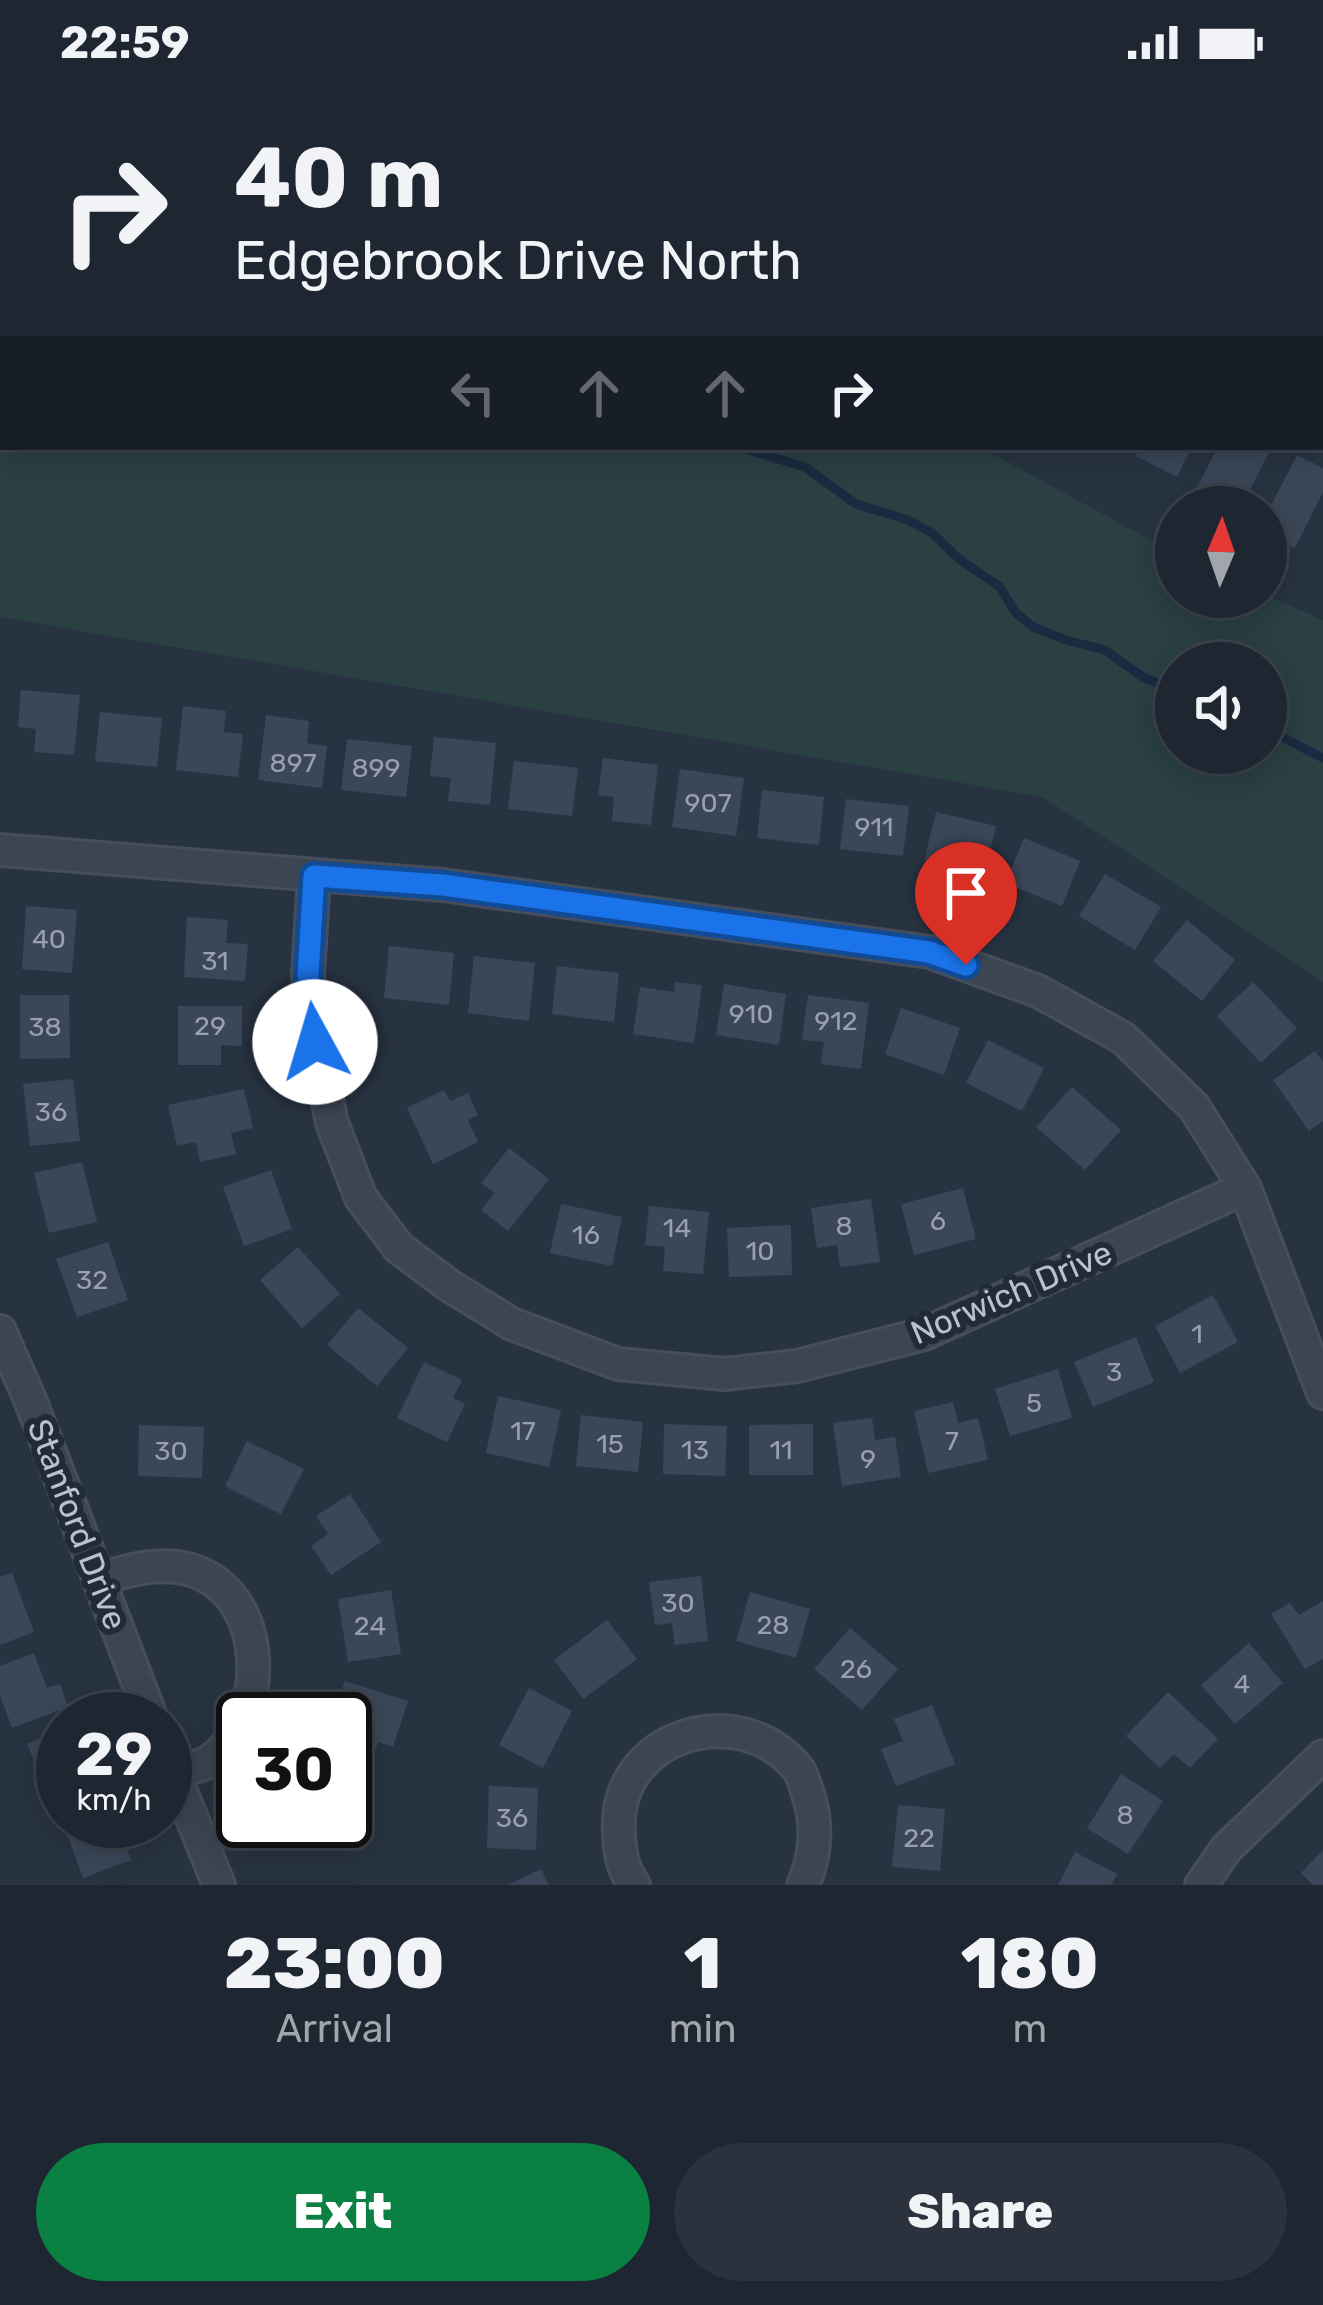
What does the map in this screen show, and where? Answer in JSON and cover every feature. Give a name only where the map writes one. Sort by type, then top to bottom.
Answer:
[{"type":"street","points":[[0,850],[443,885],[929,952],[1038,991],[1123,1038],[1194,1107],[1245,1188],[1323,1393]]},
{"type":"street","name":"Norwich Drive","points":[[314,876],[308,975],[315,1042],[332,1123],[361,1198],[400,1248],[450,1286],[512,1324],[618,1364],[724,1373],[761,1370],[797,1366],[924,1334],[1245,1188]]},
{"type":"street","name":"Stanford Drive","points":[[0,1330],[142,1692]]},
{"type":"street","points":[[99,1579],[141,1567],[191,1570],[216,1584],[243,1612],[254,1660],[246,1714],[233,1736],[205,1764],[192,1763]]},
{"type":"street","points":[[634,1885],[621,1865],[617,1814],[635,1768],[670,1740],[693,1733],[738,1732],[763,1739],[800,1770],[814,1833],[813,1864],[803,1885]]},
{"type":"street","points":[[1202,1885],[1226,1849],[1323,1756]]},
{"type":"street","points":[[192,1819],[219,1885]]},
{"type":"green space","points":[[0,450],[985,450],[1155,543],[1155,618],[1287,618],[1287,604],[1323,620],[1323,982],[1043,797],[0,617]]},
{"type":"building","points":[[1139,450],[1190,450],[1177,477],[1136,456]]},
{"type":"building","points":[[1216,450],[1270,450],[1252,486],[1198,486]]},
{"type":"building","points":[[1297,455],[1323,468],[1323,492],[1295,548],[1287,544],[1287,486],[1281,486]]},
{"type":"building","points":[[21,690],[80,695],[74,755],[34,752],[36,729],[18,727]]},
{"type":"building","points":[[183,706],[226,711],[224,732],[243,734],[238,777],[176,770]]},
{"type":"building","points":[[100,712],[162,718],[157,767],[95,761]]},
{"type":"building","points":[[266,715],[309,721],[307,743],[327,746],[322,788],[258,780]]},
{"type":"building","points":[[434,737],[496,743],[490,805],[448,801],[451,778],[430,776]]},
{"type":"building","points":[[347,739],[412,746],[406,797],[341,790]]},
{"type":"building","points":[[603,758],[658,765],[651,825],[612,821],[614,797],[598,795]]},
{"type":"building","points":[[514,761],[578,768],[572,816],[508,809]]},
{"type":"building","points":[[680,769],[744,778],[736,836],[672,827]]},
{"type":"building","points":[[762,790],[824,797],[819,845],[757,838]]},
{"type":"building","points":[[846,799],[909,806],[903,856],[840,849]]},
{"type":"building","points":[[936,812],[996,826],[984,875],[924,861]]},
{"type":"building","points":[[1024,838],[1080,861],[1062,906],[1005,883]]},
{"type":"building","points":[[1105,874],[1161,907],[1135,950],[1079,916]]},
{"type":"building","points":[[26,906],[77,910],[72,973],[22,969]]},
{"type":"building","points":[[187,917],[228,920],[226,943],[248,944],[245,981],[184,977]]},
{"type":"building","points":[[1187,920],[1235,960],[1202,1001],[1153,961]]},
{"type":"building","points":[[389,946],[454,953],[449,1005],[384,998]]},
{"type":"building","points":[[474,956],[535,963],[529,1021],[468,1013]]},
{"type":"building","points":[[557,966],[619,973],[614,1022],[552,1014]]},
{"type":"building","points":[[675,982],[702,985],[694,1043],[633,1034],[640,987],[674,992]]},
{"type":"building","points":[[1253,982],[1297,1028],[1261,1063],[1217,1016]]},
{"type":"building","points":[[724,984],[786,994],[779,1045],[716,1035]]},
{"type":"building","points":[[20,995],[69,995],[70,1058],[20,1059]]},
{"type":"building","points":[[808,995],[869,1003],[861,1069],[821,1064],[824,1042],[802,1040]]},
{"type":"building","points":[[178,1006],[242,1006],[242,1046],[221,1045],[221,1065],[178,1065]]},
{"type":"building","points":[[901,1008],[960,1028],[944,1075],[885,1054]]},
{"type":"building","points":[[988,1040],[1044,1068],[1022,1111],[966,1083]]},
{"type":"building","points":[[1315,1051],[1323,1062],[1323,1121],[1309,1131],[1273,1080]]},
{"type":"building","points":[[73,1079],[80,1141],[30,1146],[23,1084]]},
{"type":"building","points":[[1072,1087],[1121,1130],[1085,1170],[1036,1127]]},
{"type":"building","points":[[244,1089],[253,1128],[231,1133],[236,1154],[200,1162],[196,1142],[177,1146],[168,1105]]},
{"type":"building","points":[[444,1090],[450,1101],[468,1093],[478,1115],[468,1120],[478,1142],[433,1164],[407,1108]]},
{"type":"building","points":[[509,1148],[549,1179],[508,1231],[481,1210],[495,1193],[481,1183]]},
{"type":"building","points":[[82,1162],[97,1222],[49,1233],[34,1173]]},
{"type":"building","points":[[271,1170],[292,1229],[244,1246],[223,1187]]},
{"type":"building","points":[[963,1188],[976,1239],[914,1255],[901,1204]]},
{"type":"building","points":[[871,1199],[880,1262],[840,1267],[837,1245],[817,1248],[811,1208]]},
{"type":"building","points":[[561,1204],[622,1217],[612,1266],[550,1253]]},
{"type":"building","points":[[649,1206],[709,1212],[703,1274],[663,1271],[665,1247],[645,1245]]},
{"type":"building","points":[[791,1225],[792,1275],[729,1277],[727,1228]]},
{"type":"building","points":[[108,1242],[128,1300],[77,1317],[56,1259]]},
{"type":"building","points":[[298,1247],[340,1294],[302,1328],[260,1280]]},
{"type":"building","points":[[1213,1295],[1238,1342],[1180,1373],[1155,1326]]},
{"type":"building","points":[[358,1308],[408,1348],[377,1386],[327,1345]]},
{"type":"building","points":[[1136,1337],[1154,1382],[1093,1407],[1074,1362]]},
{"type":"building","points":[[424,1362],[462,1380],[453,1398],[465,1404],[447,1442],[397,1418]]},
{"type":"building","points":[[1058,1369],[1072,1418],[1010,1436],[995,1389]]},
{"type":"building","points":[[498,1396],[561,1410],[549,1467],[486,1453]]},
{"type":"building","points":[[953,1402],[958,1423],[978,1418],[988,1460],[928,1473],[914,1411]]},
{"type":"building","points":[[581,1415],[643,1422],[638,1472],[576,1466]]},
{"type":"building","points":[[872,1418],[875,1440],[895,1437],[901,1477],[842,1486],[833,1423]]},
{"type":"building","points":[[664,1424],[727,1426],[725,1476],[663,1474]]},
{"type":"building","points":[[813,1424],[813,1475],[749,1475],[749,1425]]},
{"type":"building","points":[[139,1425],[204,1427],[202,1478],[138,1476]]},
{"type":"building","points":[[247,1441],[304,1469],[281,1514],[225,1486]]},
{"type":"building","points":[[350,1494],[381,1542],[331,1575],[311,1546],[328,1534],[316,1516]]},
{"type":"building","points":[[12,1573],[34,1632],[0,1645],[0,1577]]},
{"type":"building","points":[[701,1576],[708,1641],[675,1645],[672,1623],[655,1625],[649,1582]]},
{"type":"building","points":[[391,1590],[401,1654],[348,1662],[338,1599]]},
{"type":"building","points":[[750,1592],[810,1609],[796,1658],[736,1641]]},
{"type":"building","points":[[1323,1601],[1323,1659],[1305,1669],[1271,1614],[1290,1603],[1299,1615]]},
{"type":"building","points":[[607,1620],[637,1659],[583,1699],[554,1660]]},
{"type":"building","points":[[850,1628],[898,1669],[862,1710],[814,1669]]},
{"type":"building","points":[[1249,1643],[1283,1683],[1235,1724],[1201,1685]]},
{"type":"building","points":[[34,1653],[47,1688],[60,1684],[63,1692],[36,1692],[36,1719],[12,1728],[0,1695],[0,1666]]},
{"type":"building","points":[[345,1681],[408,1701],[393,1747],[378,1742],[372,1757],[372,1692],[341,1692]]},
{"type":"building","points":[[529,1688],[572,1711],[543,1768],[499,1745]]},
{"type":"building","points":[[1168,1692],[1218,1739],[1190,1768],[1174,1754],[1160,1768],[1126,1736]]},
{"type":"building","points":[[932,1705],[955,1764],[896,1786],[881,1749],[903,1741],[894,1719]]},
{"type":"building","points":[[36,1740],[36,1765],[27,1744]]},
{"type":"building","points":[[1121,1774],[1163,1801],[1128,1854],[1087,1828]]},
{"type":"building","points":[[489,1786],[538,1788],[536,1850],[487,1848]]},
{"type":"building","points":[[898,1805],[945,1809],[940,1871],[892,1867]]},
{"type":"building","points":[[72,1848],[126,1848],[131,1860],[83,1878]]},
{"type":"building","points":[[1323,1850],[1323,1885],[1313,1885],[1301,1873]]},
{"type":"building","points":[[1075,1852],[1117,1874],[1111,1885],[1058,1885]]},
{"type":"building","points":[[541,1869],[549,1885],[508,1885]]},
{"type":"waterway","points":[[749,450],[805,467],[856,504],[932,533],[1000,587],[1015,612],[1033,627],[1105,650],[1155,682]]},
{"type":"waterway","points":[[1287,740],[1323,758]]},
{"type":"route","points":[[315,1042],[308,975],[314,876],[487,891],[929,952],[966,965]]}]
